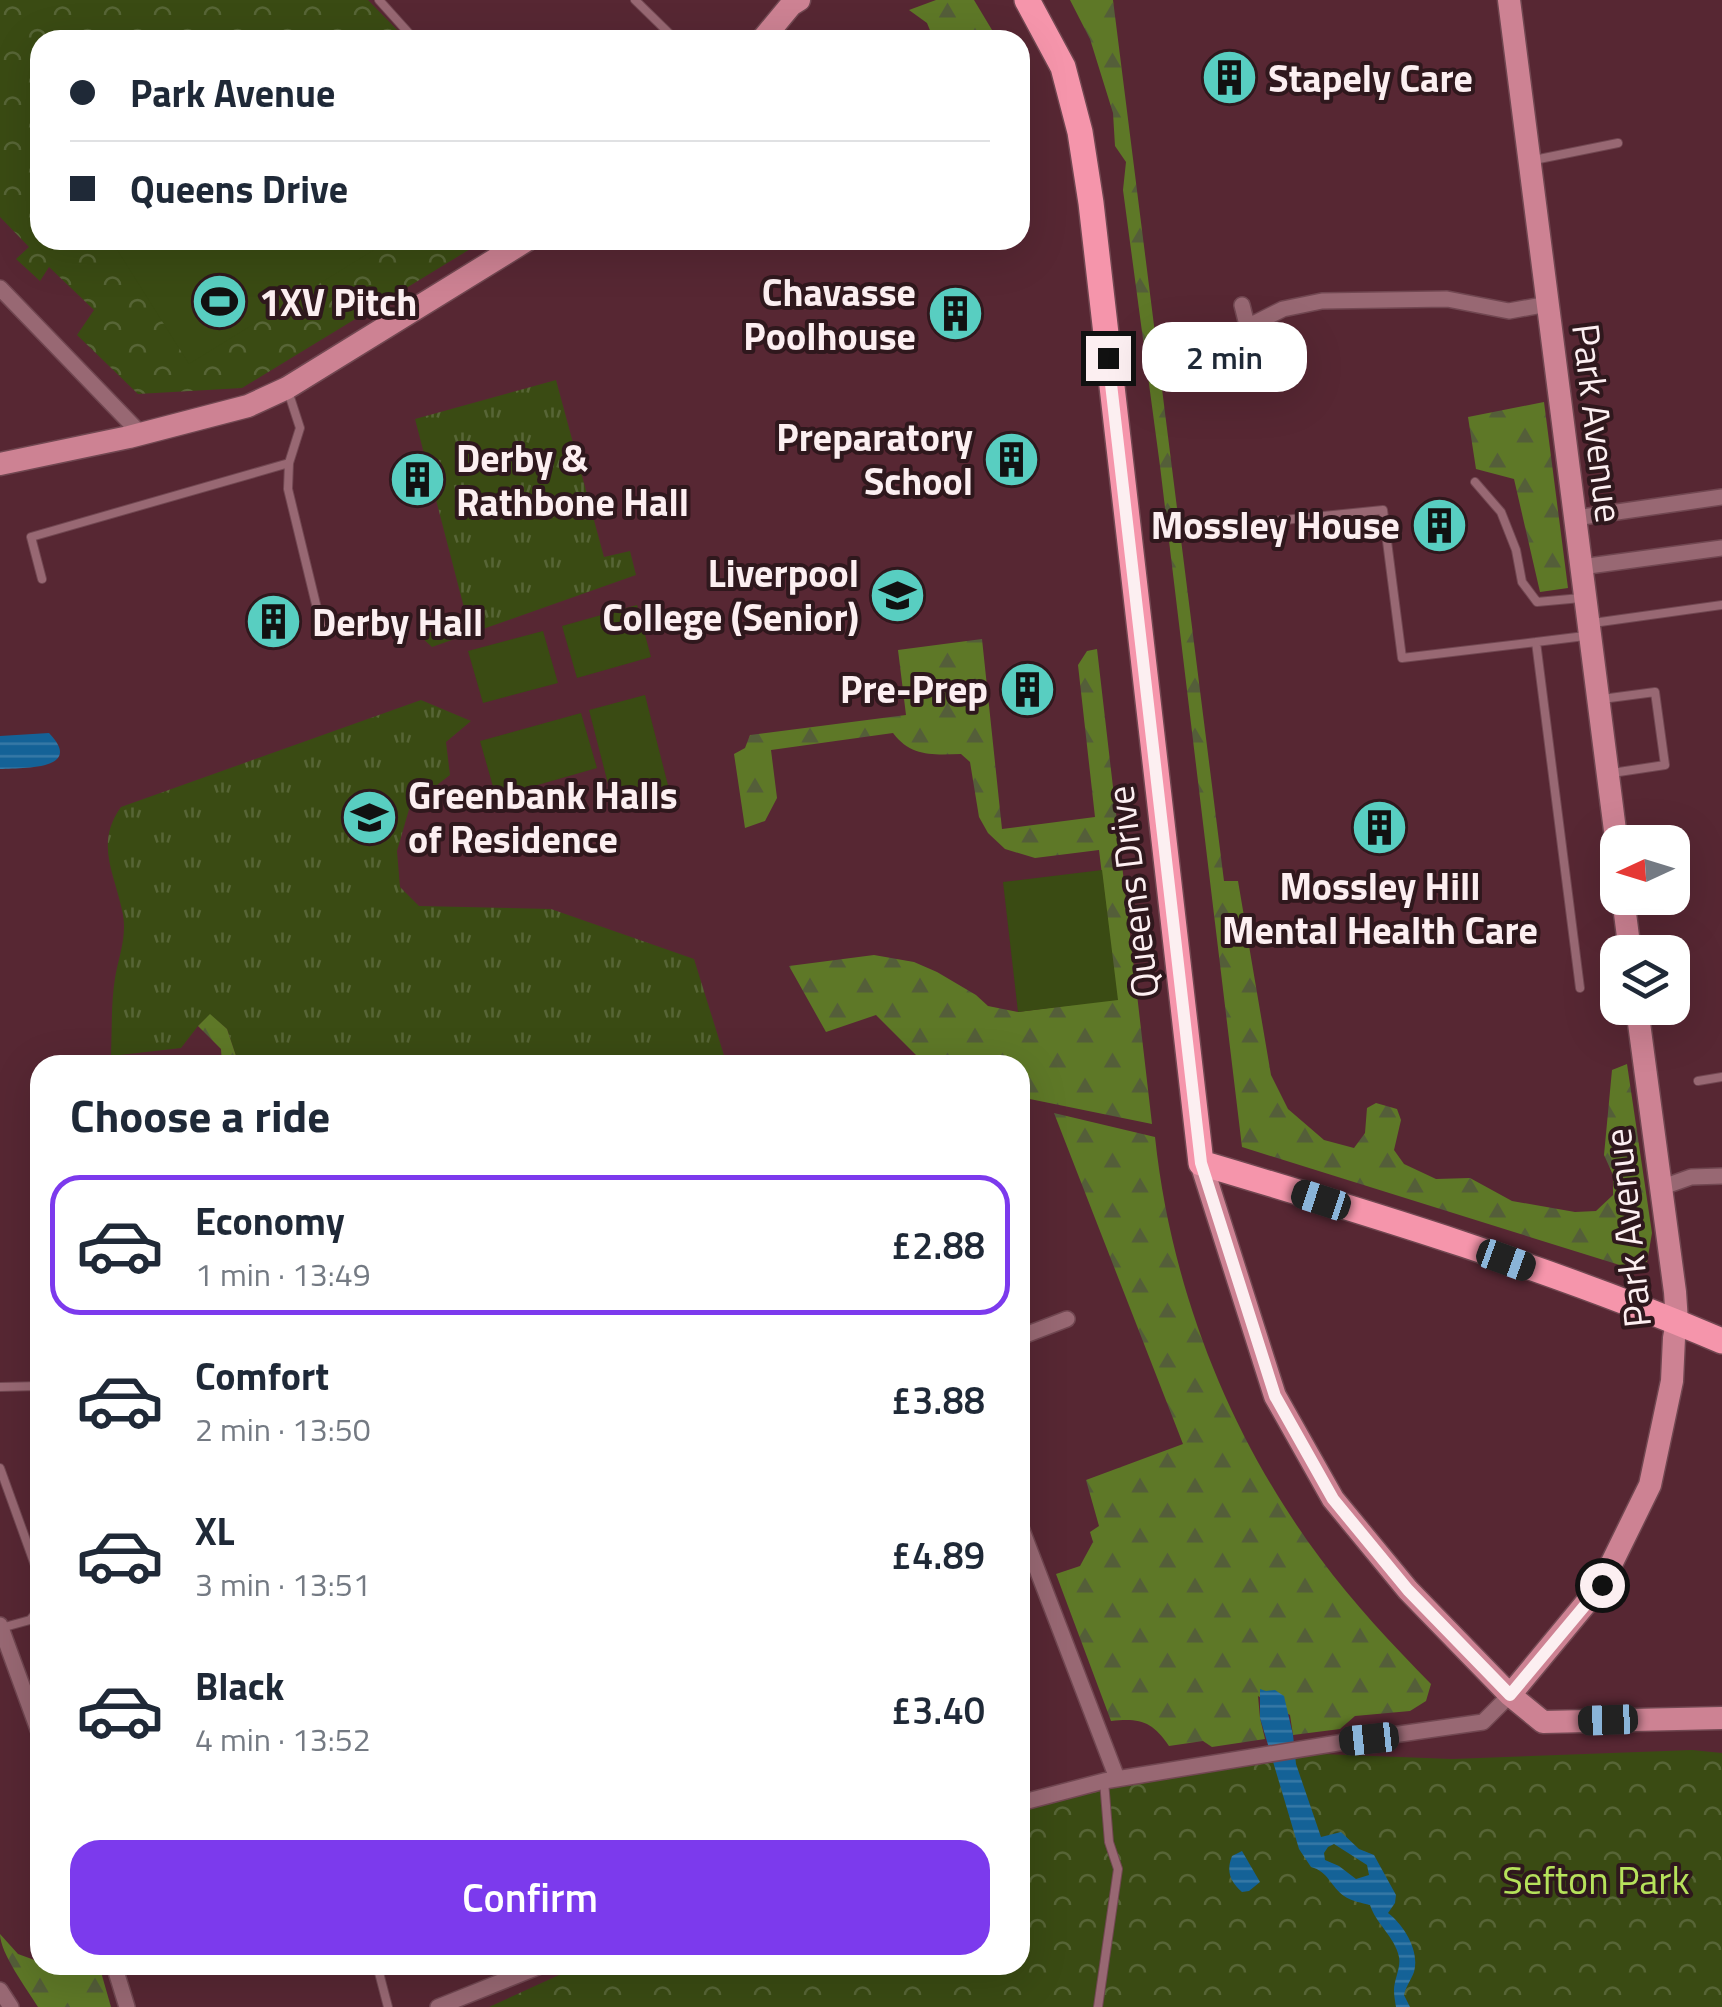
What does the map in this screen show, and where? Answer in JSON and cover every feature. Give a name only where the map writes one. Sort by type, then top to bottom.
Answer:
[{"type":"main road","name":"Queens Drive","points":[[1027,0],[1063,67],[1080,132],[1201,1163]]},
{"type":"main road","points":[[1201,1163],[1472,1248],[1722,1341]]},
{"type":"street","points":[[770,30],[799,0]]},
{"type":"street","name":"Park Avenue","points":[[1509,0],[1614,825]]},
{"type":"street","points":[[0,464],[129,437],[248,406],[287,388],[513,250]]},
{"type":"street","points":[[0,288],[140,432]]},
{"type":"street","points":[[1248,327],[1282,309],[1322,301],[1447,299],[1509,311],[1548,304]]},
{"type":"street","points":[[1242,305],[1253,349]]},
{"type":"street","points":[[1575,518],[1722,497]]},
{"type":"street","points":[[1581,567],[1722,548]]},
{"type":"street","name":"Park Avenue","points":[[1510,1695],[1602,1585],[1650,1484],[1659,1449],[1672,1381],[1677,1322],[1639,1025]]},
{"type":"street","name":"Queens Drive","points":[[1201,1163],[1275,1396],[1333,1499],[1408,1590],[1510,1695],[1543,1722],[1722,1718]]},
{"type":"street","points":[[1660,1188],[1691,1178],[1722,1176]]},
{"type":"street","points":[[1030,1333],[1068,1319]]},
{"type":"street","points":[[1030,1553],[1110,1780]]},
{"type":"street","points":[[1,1627],[30,1707]]},
{"type":"street","points":[[1030,1800],[1110,1780],[1214,1762],[1483,1722],[1510,1695]]},
{"type":"street","points":[[117,1975],[126,2007]]},
{"type":"street","points":[[438,2007],[518,1975]]},
{"type":"street","points":[[0,1990],[11,2007]]},
{"type":"lane","points":[[379,0],[406,30]]},
{"type":"lane","points":[[636,0],[666,30]]},
{"type":"lane","points":[[1530,162],[1618,142]]},
{"type":"lane","points":[[287,388],[300,428],[288,464],[288,489],[322,629]]},
{"type":"lane","points":[[42,579],[31,537],[288,464]]},
{"type":"lane","points":[[1475,482],[1501,512],[1516,550],[1522,582],[1537,602],[1585,598]]},
{"type":"lane","points":[[1254,524],[1383,510],[1402,658],[1536,642],[1722,605]]},
{"type":"lane","points":[[1536,642],[1580,988]]},
{"type":"lane","points":[[1598,699],[1655,692],[1665,766],[1607,774]]},
{"type":"lane","points":[[1698,1081],[1722,1078]]},
{"type":"lane","points":[[0,1387],[30,1386]]},
{"type":"lane","points":[[0,1468],[30,1552]]},
{"type":"lane","points":[[1,1627],[30,1620]]},
{"type":"lane","points":[[1098,2007],[1118,1868],[1108,1842],[1110,1780]]},
{"type":"lane","points":[[380,1975],[388,2007]]},
{"type":"green space","points":[[0,0],[368,0],[397,30],[30,30],[30,250],[469,250],[242,388],[138,394],[77,335],[94,310],[49,267],[40,281],[16,259],[29,247],[0,217]]},
{"type":"green space","points":[[936,0],[974,0],[992,30],[930,30],[927,23],[909,10]]},
{"type":"green space","points":[[1070,0],[1113,0],[1224,881],[1238,881],[1271,1075],[1288,1109],[1324,1140],[1354,1148],[1365,1133],[1367,1108],[1376,1103],[1397,1109],[1401,1120],[1394,1150],[1404,1164],[1436,1179],[1470,1178],[1512,1201],[1575,1212],[1596,1211],[1613,1195],[1613,1175],[1604,1155],[1612,1070],[1627,1064],[1652,1233],[1647,1262],[1626,1267],[1242,1147],[1123,190],[1126,162],[1115,146],[1113,113],[1090,39]]},
{"type":"green space","name":"1XV Pitch","points":[[117,250],[374,250],[189,364]]},
{"type":"green space","points":[[556,380],[604,557],[630,551],[636,575],[432,647],[419,635],[468,623],[415,419]]},
{"type":"green space","points":[[1544,402],[1568,588],[1540,592],[1514,479],[1476,469],[1468,417]]},
{"type":"green space","points":[[637,605],[651,657],[577,678],[562,626]]},
{"type":"green space","points":[[543,631],[558,683],[483,703],[468,651]]},
{"type":"green space","points":[[982,639],[1002,829],[1095,817],[1078,665],[1087,651],[1097,649],[1152,1124],[1030,1099],[1030,1055],[916,1055],[876,1015],[826,1032],[789,966],[874,955],[914,962],[976,995],[988,1006],[1018,1012],[1117,999],[1099,850],[1035,858],[1005,849],[988,833],[979,817],[970,762],[961,754],[915,750],[893,733],[771,750],[777,798],[765,821],[745,828],[734,754],[745,748],[750,735],[906,715],[898,650]]},
{"type":"green space","points":[[645,695],[671,797],[615,811],[589,710]]},
{"type":"green space","points":[[421,700],[471,721],[446,742],[450,775],[410,806],[397,851],[400,887],[419,906],[551,909],[694,959],[724,1055],[236,1055],[227,1029],[210,1015],[181,1048],[111,1055],[114,987],[124,928],[108,845],[113,820],[121,807]]},
{"type":"green space","points":[[581,713],[597,768],[496,797],[480,741]]},
{"type":"green space","points":[[1102,870],[1118,1000],[1018,1012],[1003,882]]},
{"type":"green space","points":[[210,1014],[227,1029],[236,1055],[221,1055],[221,1049],[198,1026]]},
{"type":"green space","points":[[1054,1113],[1155,1137],[1163,1193],[1190,1304],[1232,1411],[1287,1511],[1320,1558],[1359,1607],[1431,1684],[1426,1701],[1410,1711],[1355,1716],[1340,1729],[1293,1735],[1290,1715],[1258,1696],[1265,1739],[1212,1747],[1203,1741],[1169,1746],[1144,1723],[1111,1721],[1056,1574],[1080,1566],[1093,1542],[1090,1532],[1099,1526],[1086,1480],[1183,1444]]},
{"type":"green space","name":"Sefton Park","points":[[1692,1750],[1722,1753],[1722,2007],[489,2007],[559,1975],[1030,1975],[1030,1806],[1081,1793],[1321,1754],[1452,1759]]},
{"type":"green space","points":[[0,1934],[18,1954],[30,1958],[30,1975],[102,1975],[111,2007],[38,2007]]},
{"type":"water","points":[[49,733],[60,754],[55,760],[35,767],[0,769],[0,736]]},
{"type":"water","points":[[1260,1689],[1275,1690],[1284,1696],[1296,1764],[1321,1837],[1341,1832],[1359,1849],[1374,1855],[1396,1895],[1388,1913],[1405,1931],[1415,1956],[1414,1972],[1404,1995],[1410,2007],[1396,2007],[1394,1990],[1399,1957],[1370,1905],[1344,1896],[1322,1872],[1311,1867],[1299,1849],[1260,1718]],"holes":[[[1334,1844],[1367,1865],[1369,1875],[1356,1879],[1325,1860],[1324,1853]]]},
{"type":"water","points":[[1242,1851],[1260,1882],[1242,1892],[1232,1880],[1229,1867],[1232,1856]]},
{"type":"place","name":"Stapely Care","points":[[1229,78]]},
{"type":"place","name":"1XV Pitch","points":[[220,302]]},
{"type":"place","name":"Chavasse Poolhouse","points":[[955,314]]},
{"type":"place","name":"Preparatory School","points":[[1012,459]]},
{"type":"place","name":"Derby & Rathbone Hall","points":[[417,480]]},
{"type":"place","name":"Mossley House","points":[[1439,525]]},
{"type":"place","name":"Liverpool College (Senior)","points":[[898,595]]},
{"type":"place","name":"Derby Hall","points":[[273,622]]},
{"type":"place","name":"Pre-Prep","points":[[1027,689]]},
{"type":"place","name":"Greenbank Halls of Residence","points":[[369,817]]},
{"type":"place","name":"Mossley Hill Mental Health Care","points":[[1380,828]]},
{"type":"route","points":[[1108,358],[1201,1163],[1275,1396],[1333,1499],[1408,1590],[1510,1695],[1602,1585]]}]
